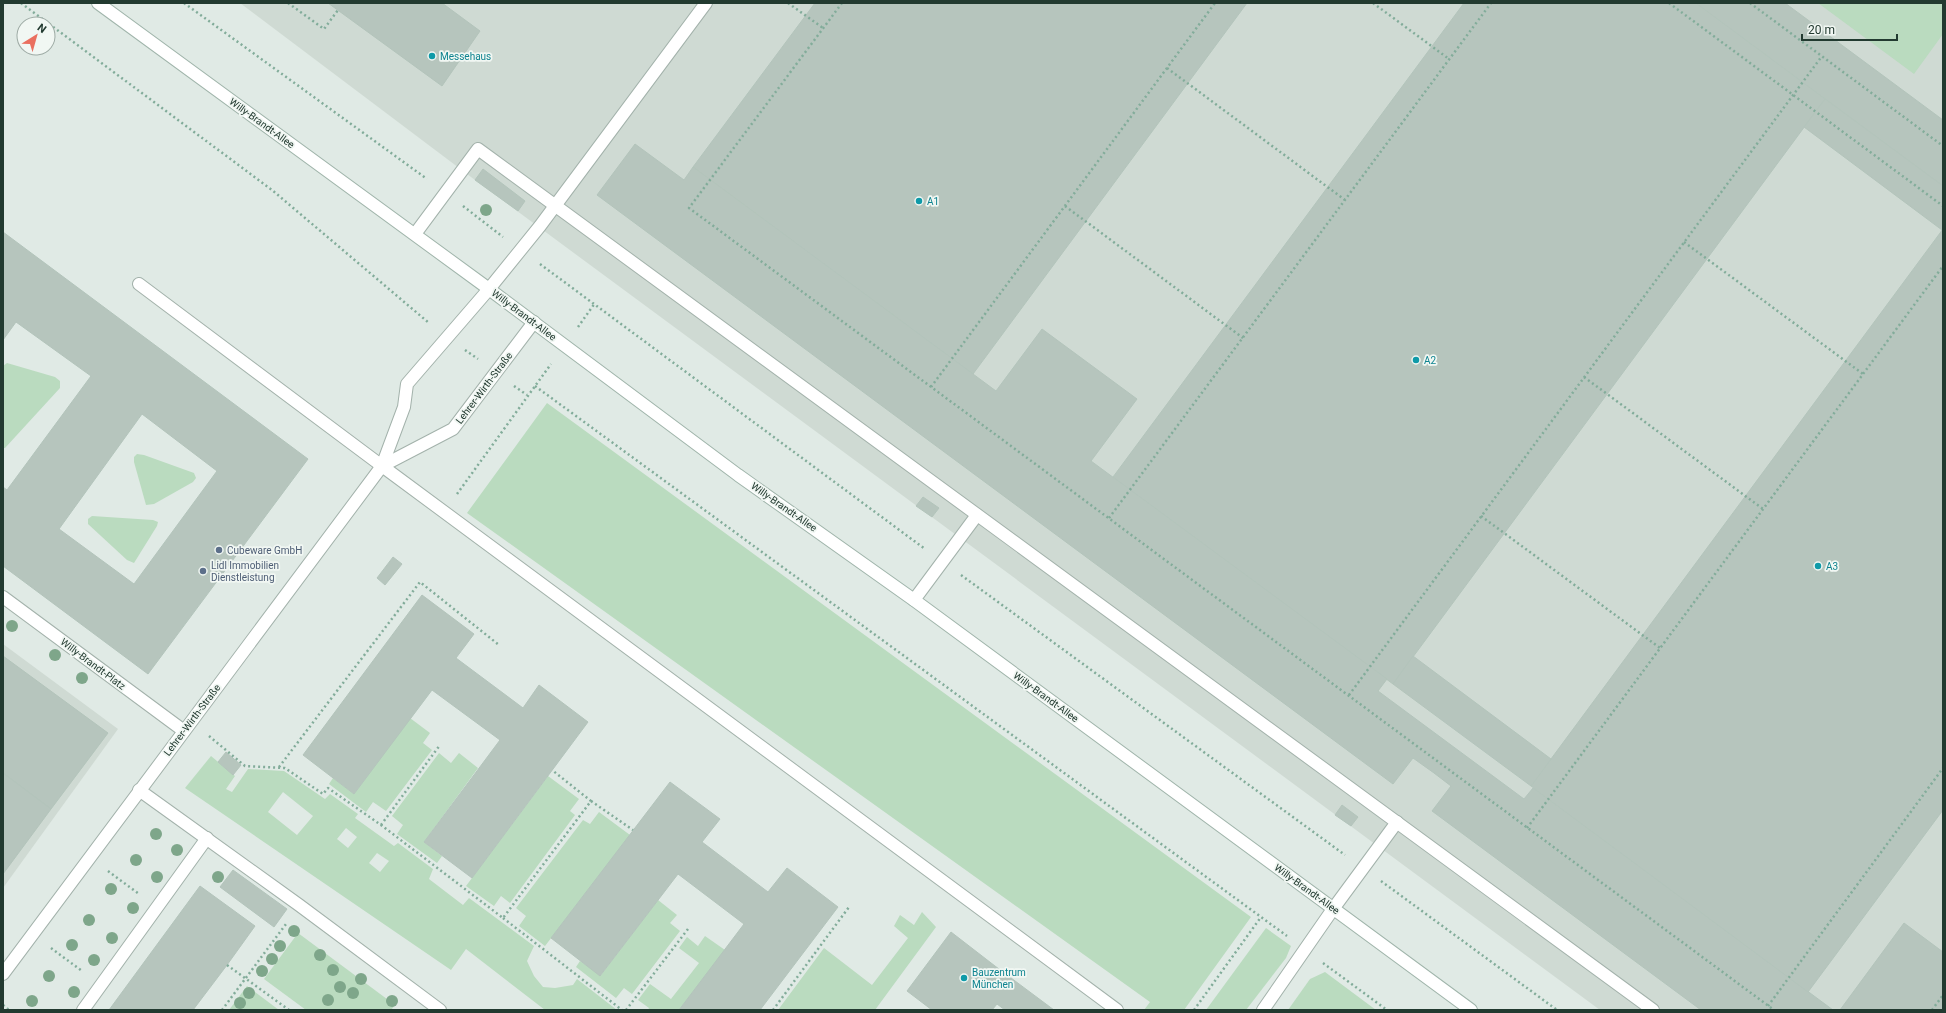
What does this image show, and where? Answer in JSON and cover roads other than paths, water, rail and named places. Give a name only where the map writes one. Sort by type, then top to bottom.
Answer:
[{"type":"main road","name":"Willy-Brandt-Allee","points":[[98,3],[415,234],[738,475],[914,600],[1471,1010]]},
{"type":"main road","name":"Lehrer-Wirth-Straße","points":[[3,974],[382,466],[404,407],[407,384],[489,289],[556,206],[706,3]]},
{"type":"main road","points":[[415,234],[478,150],[1654,1010]]},
{"type":"main road","points":[[139,284],[382,466],[1117,1010]]},
{"type":"main road","name":"Lehrer-Wirth-Straße","points":[[382,466],[453,429],[534,322]]},
{"type":"main road","points":[[914,600],[977,515]]},
{"type":"main road","name":"Willy-Brandt-Platz","points":[[3,597],[187,727]]},
{"type":"main road","points":[[140,790],[299,905],[440,1010]]},
{"type":"main road","points":[[1263,1010],[1334,908],[1397,822]]},
{"type":"main road","points":[[83,1010],[207,838]]},
{"type":"place","name":"Messehaus","points":[[432,56]]},
{"type":"place","name":"A1","points":[[919,201]]},
{"type":"place","name":"A2","points":[[1416,360]]},
{"type":"place","name":"Cubeware GmbH","points":[[219,550]]},
{"type":"place","name":"A3","points":[[1818,566]]},
{"type":"place","name":"Lidl Immobilien Dienstleistung","points":[[203,571]]},
{"type":"place","name":"Bauzentrum München","points":[[964,978]]}]
